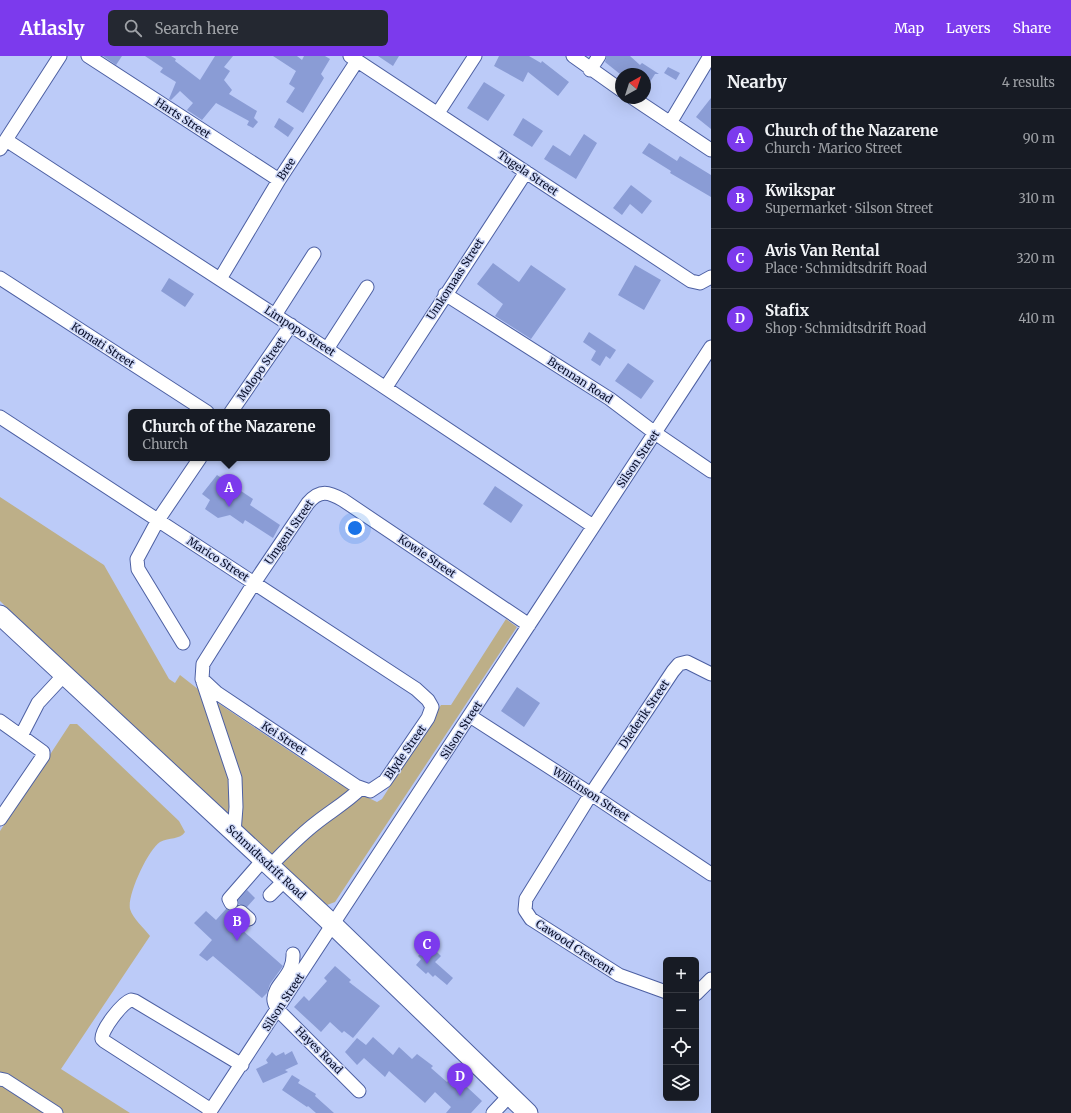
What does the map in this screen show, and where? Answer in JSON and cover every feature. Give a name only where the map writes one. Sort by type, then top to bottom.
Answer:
[{"type":"highway","name":"Schmidtsdrift Road","points":[[0,615],[333,925],[528,1113]]},
{"type":"street","points":[[3,145],[60,56]]},
{"type":"street","name":"Harts Street","points":[[88,56],[279,180]]},
{"type":"street","points":[[438,113],[474,56]]},
{"type":"street","points":[[573,56],[590,70],[615,86]]},
{"type":"street","points":[[590,70],[599,56]]},
{"type":"street","points":[[670,123],[710,56]]},
{"type":"street","name":"Bree","points":[[220,279],[354,58]]},
{"type":"street","name":"Tugela Street","points":[[354,58],[691,281],[700,283],[709,278]]},
{"type":"street","points":[[642,104],[711,150]]},
{"type":"street","name":"Limpopo Street","points":[[3,145],[220,279],[386,387],[593,526]]},
{"type":"street","name":"Umkomaas Street","points":[[386,387],[445,294],[526,172]]},
{"type":"street","points":[[275,315],[314,254]]},
{"type":"street","name":"Komati Street","points":[[0,278],[202,409]]},
{"type":"street","points":[[328,349],[367,287]]},
{"type":"street","name":"Brennan Road","points":[[445,294],[610,399],[655,434],[711,471]]},
{"type":"street","name":"Molopo Street","points":[[233,409],[291,325]]},
{"type":"street","name":"Silson Street","points":[[210,1112],[711,347]]},
{"type":"street","name":"Marico Street","points":[[0,417],[416,689],[428,700],[432,707]]},
{"type":"street","points":[[183,643],[136,564],[136,559],[158,520],[198,461]]},
{"type":"street","name":"Umgeni Street","points":[[202,679],[203,664],[254,583],[308,502],[317,494],[323,492]]},
{"type":"street","name":"Kowie Street","points":[[323,492],[331,493],[343,500],[529,625]]},
{"type":"street","name":"Diederik Street","points":[[592,794],[679,664],[687,662],[711,674]]},
{"type":"street","points":[[21,736],[38,703],[64,675]]},
{"type":"street","points":[[202,679],[235,778],[236,807],[234,833]]},
{"type":"street","name":"Kei Street","points":[[202,679],[217,694],[366,790]]},
{"type":"street","name":"Blyde Street","points":[[231,903],[229,899],[267,863],[310,828],[366,790],[385,781],[428,718],[432,707]]},
{"type":"street","name":"Wilkinson Street","points":[[470,716],[592,794],[711,874]]},
{"type":"street","points":[[0,721],[43,752],[43,756],[0,819]]},
{"type":"street","name":"Cawood Crescent","points":[[592,794],[526,899],[525,910],[531,919],[619,975],[663,991]]},
{"type":"street","points":[[270,895],[285,880]]},
{"type":"street","points":[[278,1010],[274,995],[292,966],[293,954]]},
{"type":"street","points":[[697,993],[706,986],[711,979]]},
{"type":"street","points":[[210,1112],[104,1041],[102,1039],[102,1033],[124,1005],[131,1000],[242,1065]]},
{"type":"street","name":"Hayes Road","points":[[278,1010],[360,1091]]},
{"type":"street","points":[[0,1079],[5,1080],[56,1113]]},
{"type":"street","points":[[493,1113],[510,1095]]},
{"type":"shaded area","points":[[0,497],[104,565],[169,679],[175,683],[180,675],[203,693],[336,782],[377,802],[382,799],[441,705],[451,705],[506,619],[517,627],[335,902],[327,905],[244,831],[80,679],[0,601]]},
{"type":"shaded area","points":[[70,724],[77,724],[179,821],[185,832],[183,835],[160,842],[144,863],[135,884],[130,902],[130,909],[136,920],[150,936],[61,1069],[130,1113],[0,1113],[0,831]]},
{"type":"building","points":[[103,56],[122,56],[116,65]]},
{"type":"building","points":[[145,56],[171,56],[176,59],[175,61],[200,80],[215,56],[233,56],[224,67],[230,71],[224,80],[232,90],[229,94],[257,111],[254,118],[258,122],[253,128],[247,125],[249,121],[216,103],[202,120],[187,110],[193,103],[180,91],[171,100],[169,99],[176,82],[160,72],[163,68]]},
{"type":"building","points":[[273,56],[297,56],[302,60],[304,56],[325,56],[330,59],[321,74],[324,78],[303,113],[286,102],[295,88],[289,84],[296,71]]},
{"type":"building","points":[[378,56],[399,56],[393,66]]},
{"type":"building","points":[[499,56],[529,56],[541,63],[542,61],[569,82],[558,96],[528,72],[523,82],[494,66]]},
{"type":"building","points":[[607,56],[630,56],[640,65],[642,63],[650,68],[615,68],[615,70],[605,62]]},
{"type":"building","points":[[668,67],[680,73],[676,80],[664,73]]},
{"type":"building","points":[[651,69],[659,74],[655,74],[651,80]]},
{"type":"building","points":[[484,82],[505,95],[488,121],[467,108]]},
{"type":"building","points":[[711,98],[711,129],[696,117]]},
{"type":"building","points":[[279,118],[294,128],[288,137],[274,127]]},
{"type":"building","points":[[523,118],[543,131],[532,147],[513,135]]},
{"type":"building","points":[[584,134],[597,143],[576,179],[544,159],[553,145],[570,156]]},
{"type":"building","points":[[649,143],[677,161],[680,156],[711,175],[711,197],[670,173],[671,171],[642,153]]},
{"type":"building","points":[[631,185],[652,201],[642,214],[630,204],[622,215],[613,208]]},
{"type":"building","points":[[493,263],[519,282],[531,265],[566,289],[531,339],[495,316],[503,304],[477,284]]},
{"type":"building","points":[[635,265],[661,280],[644,310],[618,295]]},
{"type":"building","points":[[169,278],[194,294],[185,307],[161,291]]},
{"type":"building","points":[[589,332],[616,350],[610,359],[606,356],[600,366],[591,360],[596,351],[583,342]]},
{"type":"building","points":[[628,363],[654,381],[641,399],[615,381]]},
{"type":"building","points":[[217,475],[253,499],[250,505],[280,525],[273,538],[245,520],[243,524],[230,515],[218,518],[205,509],[210,500],[202,494]]},
{"type":"building","points":[[495,486],[523,505],[511,523],[483,504]]},
{"type":"building","points":[[517,687],[540,703],[524,727],[501,711]]},
{"type":"building","points":[[247,890],[255,898],[247,907],[239,904],[238,900]]},
{"type":"building","points":[[226,909],[233,910],[236,918],[233,922],[283,966],[270,984],[267,993],[262,998],[213,956],[207,961],[199,955],[212,940],[194,923],[206,911],[216,920]]},
{"type":"building","points":[[429,944],[441,956],[435,962],[453,978],[447,985],[435,975],[433,977],[428,972],[426,974],[416,965],[421,959],[418,956]]},
{"type":"building","points":[[335,966],[351,980],[349,982],[380,1006],[353,1038],[344,1031],[342,1033],[330,1022],[321,1032],[294,1007],[304,996],[309,1001],[327,981],[324,978]]},
{"type":"building","points":[[373,1037],[393,1055],[399,1047],[412,1059],[417,1054],[433,1066],[431,1068],[447,1082],[454,1075],[482,1101],[471,1113],[446,1113],[451,1107],[435,1092],[425,1103],[389,1071],[385,1077],[364,1058],[357,1065],[345,1052],[357,1038],[366,1045]]},
{"type":"building","points":[[292,1051],[298,1064],[285,1070],[288,1072],[263,1083],[256,1069],[268,1063],[266,1060],[272,1052],[276,1056],[284,1052],[285,1055]]},
{"type":"building","points":[[292,1075],[300,1080],[298,1083],[316,1094],[315,1096],[334,1113],[316,1113],[308,1106],[307,1107],[282,1090]]},
{"type":"place","name":"Church of the Nazarene","points":[[229,507]]},
{"type":"place","name":"Kwikspar","points":[[237,941]]},
{"type":"place","name":"Avis Van Rental","points":[[427,964]]},
{"type":"place","name":"Stafix","points":[[460,1096]]}]
